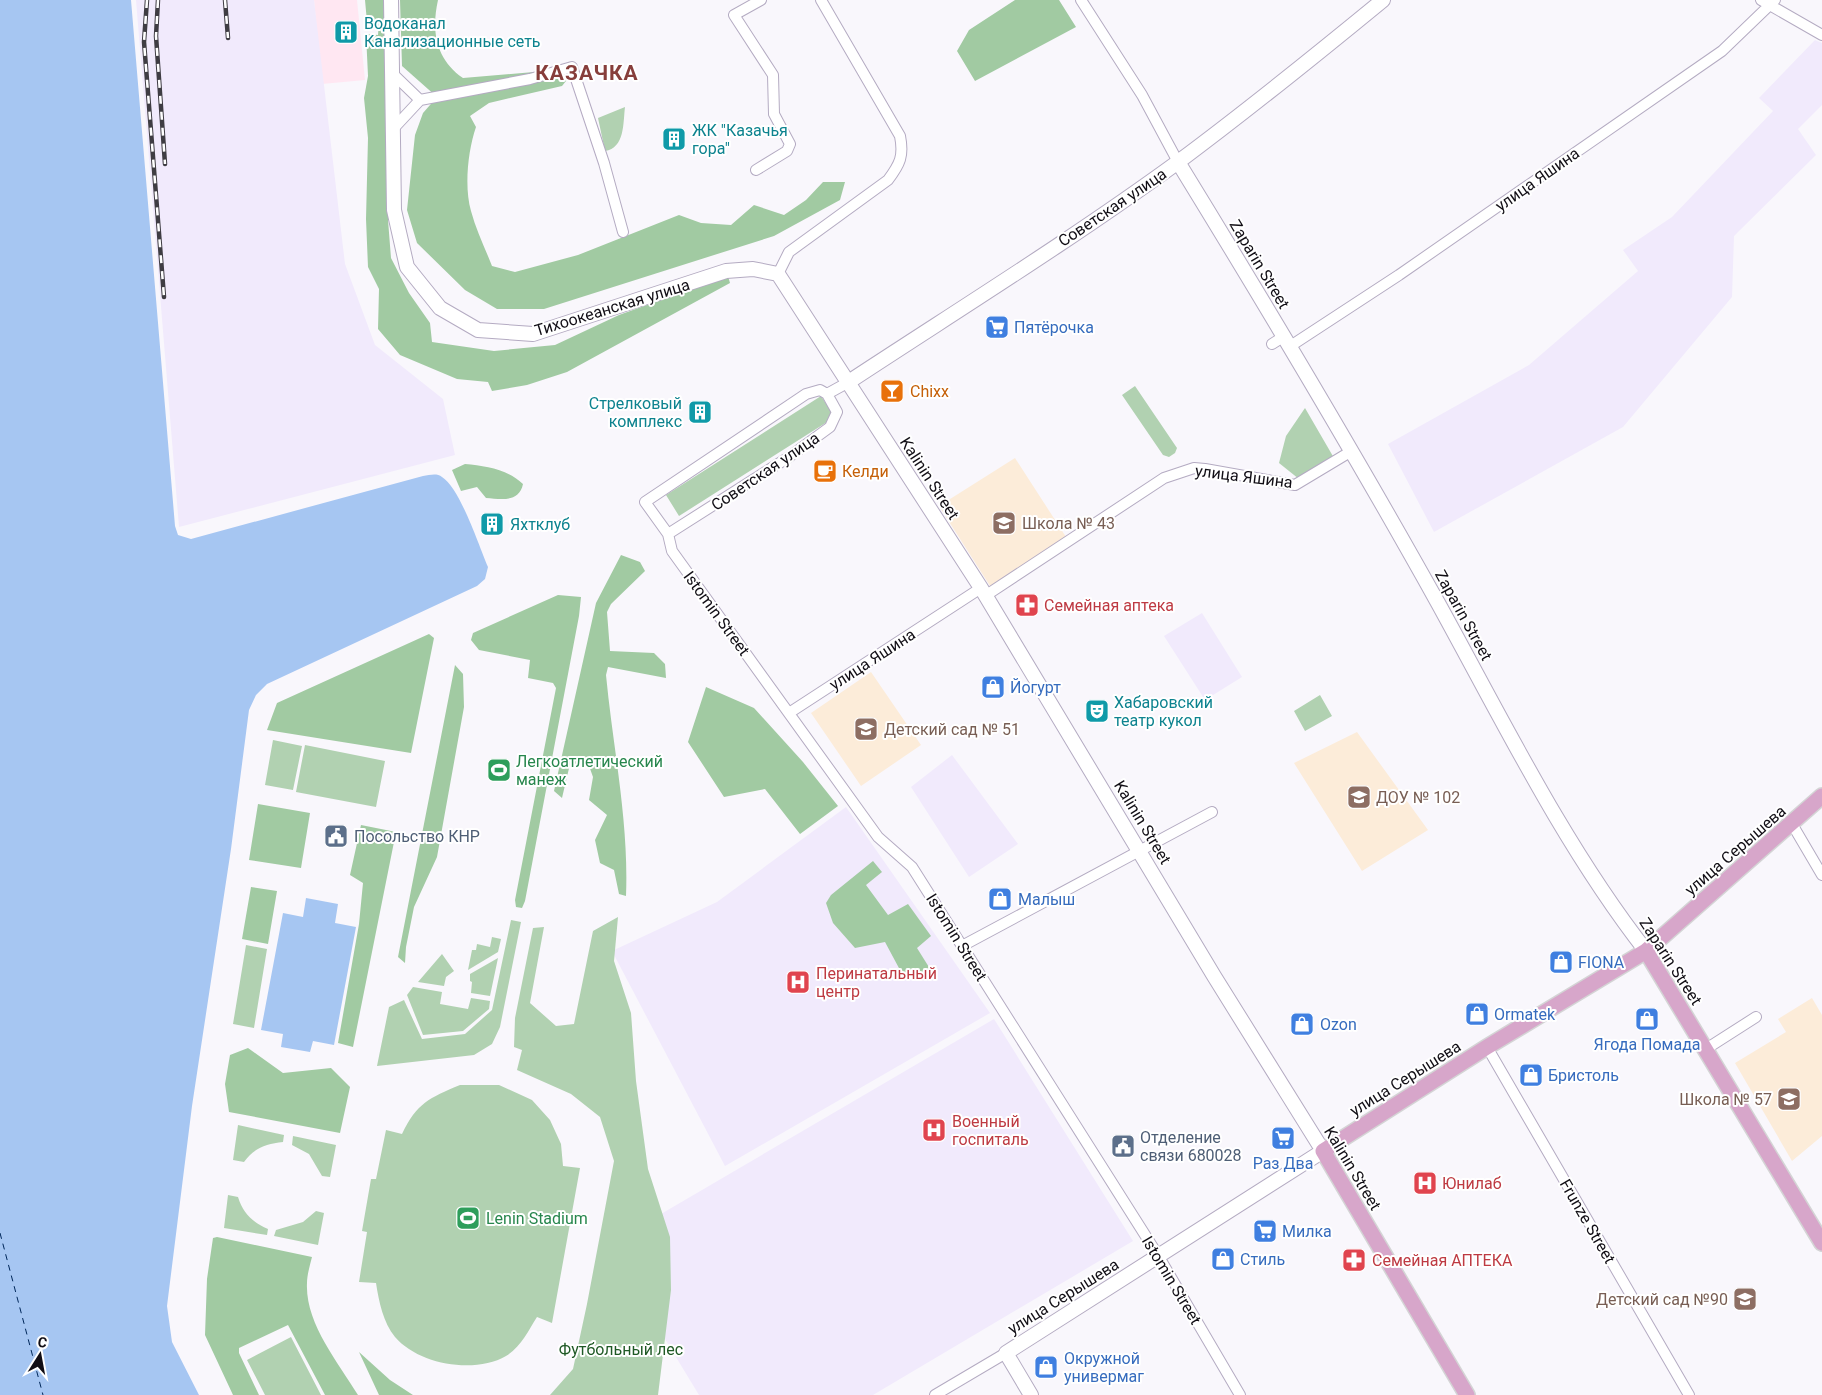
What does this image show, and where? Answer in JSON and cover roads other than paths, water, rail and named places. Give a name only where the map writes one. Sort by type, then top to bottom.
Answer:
[{"type":"main road","name":"улица Серышева","points":[[1323,1151],[1487,1047],[1646,951],[1822,796]]},
{"type":"main road","name":"Zaparin Street","points":[[1646,951],[1822,1242]]},
{"type":"main road","name":"Kalinin Street","points":[[1323,1151],[1467,1395]]},
{"type":"street","name":"Тихоокеанская улица","points":[[391,0],[394,210],[407,267],[440,308],[478,330],[533,334],[726,271],[753,269],[778,274]]},
{"type":"street","points":[[756,170],[787,151],[790,144],[774,114],[773,75],[734,15],[761,0]]},
{"type":"street","points":[[778,274],[789,252],[888,180],[900,164],[903,151],[900,136],[821,0]]},
{"type":"street","name":"Zaparin Street","points":[[1081,0],[1142,95],[1281,343],[1350,452],[1438,603],[1523,759],[1581,856],[1646,951]]},
{"type":"street","name":"Советская улица","points":[[668,534],[789,457],[830,427],[838,412],[828,394],[1031,263],[1178,162],[1283,82],[1383,0]]},
{"type":"street","points":[[1768,2],[1822,35]]},
{"type":"street","name":"улица Яшина","points":[[1281,343],[1398,275],[1722,51],[1768,2]]},
{"type":"street","points":[[393,129],[420,100],[530,79],[572,67],[606,170],[623,232]]},
{"type":"street","points":[[392,73],[420,100]]},
{"type":"street","name":"Kalinin Street","points":[[778,274],[983,592],[1140,850],[1214,976],[1323,1151]]},
{"type":"street","name":"Istomin Street","points":[[828,394],[820,390],[806,394],[645,502],[668,534],[672,551],[878,837],[912,867],[1159,1256],[1240,1395]]},
{"type":"street","name":"улица Яшина","points":[[789,713],[1164,478],[1194,468],[1295,485],[1350,452]]},
{"type":"street","points":[[962,946],[1212,812]]},
{"type":"street","points":[[1792,824],[1822,875]]},
{"type":"street","points":[[1706,1049],[1756,1017]]},
{"type":"street","name":"Frunze Street","points":[[1487,1047],[1689,1395]]},
{"type":"street","name":"улица Серышева","points":[[935,1395],[1006,1353],[1323,1151]]},
{"type":"street","points":[[1006,1353],[1031,1395]]},
{"type":"water","points":[[0,0],[131,0],[175,526],[178,535],[191,539],[423,476],[436,475],[449,483],[456,493],[488,567],[485,579],[477,586],[267,684],[256,695],[249,710],[231,849],[192,1106],[167,1306],[172,1342],[199,1395],[0,1395]]},
{"type":"water","points":[[306,898],[338,904],[335,923],[356,927],[334,1045],[313,1041],[310,1052],[281,1047],[283,1034],[261,1030],[283,913],[303,917]]},
{"type":"railway","points":[[147,0],[144,42],[164,297]]},
{"type":"railway","points":[[158,0],[156,36],[165,164]]},
{"type":"railway","points":[[225,0],[228,38]]},
{"type":"place","name":"Водоканал Канализационные сеть","points":[[346,32]]},
{"type":"place","name":"ЖК \"Казачья гора\"","points":[[674,139]]},
{"type":"place","name":"Пятёрочка","points":[[997,327]]},
{"type":"place","name":"Chixx","points":[[892,391]]},
{"type":"place","name":"Стрелковый комплекс","points":[[700,412]]},
{"type":"place","name":"Келди","points":[[825,471]]},
{"type":"place","name":"Школа № 43","points":[[1004,523]]},
{"type":"place","name":"Яхтклуб","points":[[492,524]]},
{"type":"place","name":"Семейная аптека","points":[[1027,605]]},
{"type":"place","name":"Йогурт","points":[[993,687]]},
{"type":"place","name":"Хабаровский театр кукол","points":[[1097,711]]},
{"type":"place","name":"Детский сад № 51","points":[[866,729]]},
{"type":"place","name":"Легкоатлетический манеж","points":[[499,770]]},
{"type":"place","name":"ДОУ № 102","points":[[1359,797]]},
{"type":"place","name":"Посольство КНР","points":[[336,836]]},
{"type":"place","name":"Малыш","points":[[1000,899]]},
{"type":"place","name":"FIONA","points":[[1561,962]]},
{"type":"place","name":"Перинатальный центр","points":[[798,982]]},
{"type":"place","name":"Ormatek","points":[[1477,1014]]},
{"type":"place","name":"Ягода Помада","points":[[1647,1019]]},
{"type":"place","name":"Ozon","points":[[1302,1024]]},
{"type":"place","name":"Бристоль","points":[[1531,1075]]},
{"type":"place","name":"Школа № 57","points":[[1789,1099]]},
{"type":"place","name":"Военный госпиталь","points":[[934,1130]]},
{"type":"place","name":"Раз Два","points":[[1283,1138]]},
{"type":"place","name":"Отделение связи 680028","points":[[1123,1146]]},
{"type":"place","name":"Юнилаб","points":[[1425,1183]]},
{"type":"place","name":"Lenin Stadium","points":[[468,1218]]},
{"type":"place","name":"Милка","points":[[1265,1231]]},
{"type":"place","name":"Стиль","points":[[1223,1259]]},
{"type":"place","name":"Семейная АПТЕКА","points":[[1354,1260]]},
{"type":"place","name":"Детский сад №90","points":[[1745,1299]]},
{"type":"place","name":"Окружной универмаг","points":[[1046,1367]]},
{"type":"district","name":"КАЗАЧКА","points":[[587,73]]},
{"type":"park label","name":"Футбольный лес","points":[[621,1349]]}]
